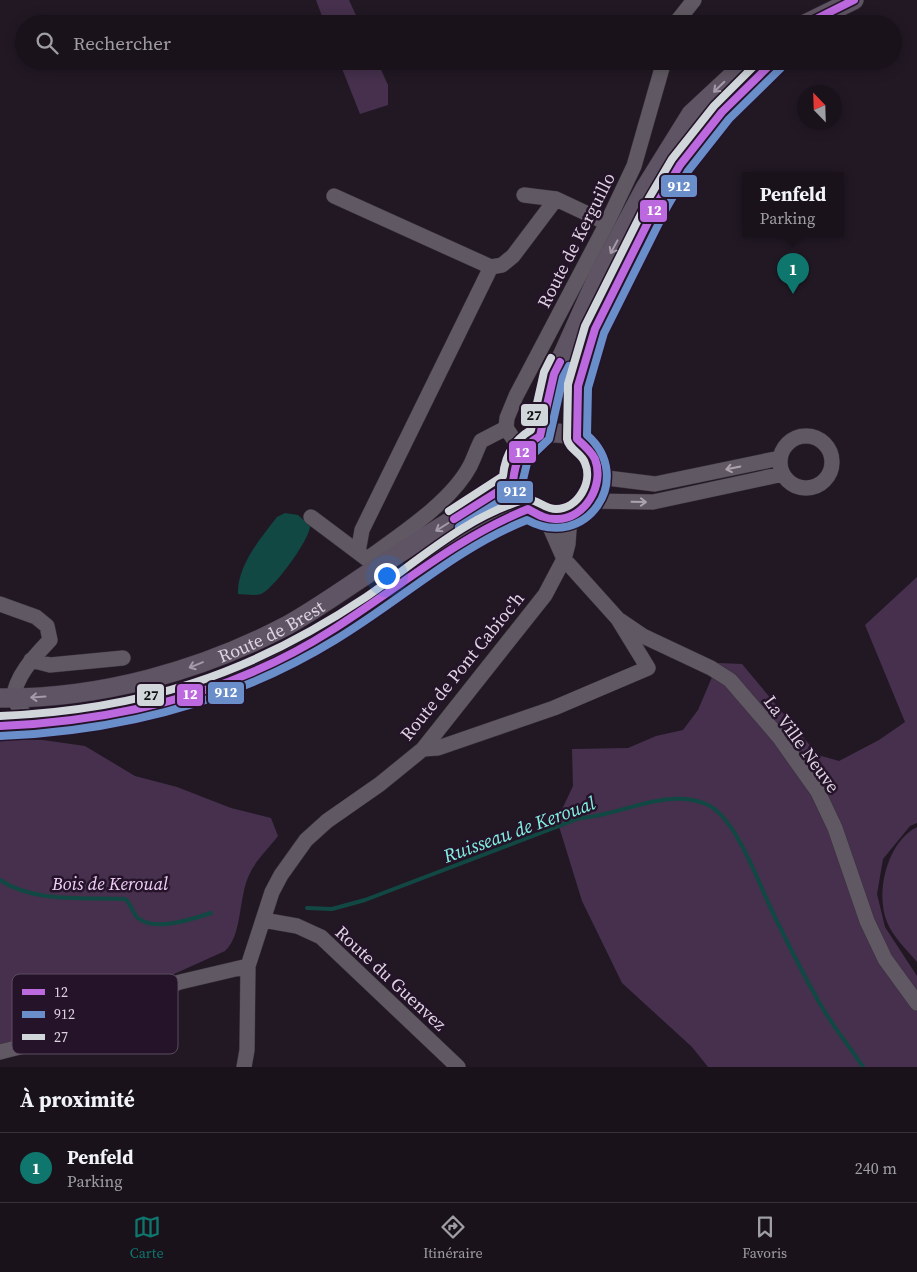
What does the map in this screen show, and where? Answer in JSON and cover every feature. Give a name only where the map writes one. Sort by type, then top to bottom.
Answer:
[{"type":"main road","points":[[823,15],[848,3]]},
{"type":"main road","points":[[832,15],[848,3]]},
{"type":"main road","points":[[540,436],[554,374],[597,278],[645,188],[691,114],[738,70]]},
{"type":"main road","points":[[577,439],[578,386],[595,329],[658,202],[680,165],[722,112],[765,70]]},
{"type":"main road","points":[[553,433],[577,439],[589,449],[596,462],[598,477],[596,490],[590,501],[581,510],[570,516],[546,518],[528,509],[518,497],[513,482],[514,465],[521,450],[540,436],[553,433]]},
{"type":"main road","name":"Route de Brest","points":[[6,699],[112,687],[180,671],[245,645],[289,624],[513,482]]},
{"type":"main road","name":"Route de Brest","points":[[0,726],[33,726],[123,714],[192,696],[261,669],[310,645],[468,537],[509,516],[528,509]]},
{"type":"street","points":[[682,15],[694,0]]},
{"type":"street","name":"Route de Kerguillo","points":[[506,428],[507,418],[516,396],[607,224],[634,166],[661,70]]},
{"type":"street","points":[[524,195],[556,199],[607,224]]},
{"type":"street","points":[[334,196],[491,267],[502,266],[513,256],[556,199]]},
{"type":"street","points":[[358,552],[362,530],[491,267]]},
{"type":"street","points":[[311,517],[367,559],[411,527],[446,496],[470,467],[481,441],[506,428],[521,450]]},
{"type":"street","points":[[803,435],[814,436],[827,446],[832,455],[830,473],[824,481],[815,486],[799,487],[791,483],[783,474],[780,458],[786,445],[803,435]]},
{"type":"street","points":[[598,477],[655,484],[780,458]]},
{"type":"street","points":[[590,501],[653,502],[783,474]]},
{"type":"street","name":"Route de Pont Cabioc'h","points":[[244,1067],[247,1050],[248,966],[272,892],[281,875],[306,840],[327,821],[380,784],[423,748],[545,595],[564,559],[568,544],[570,516]]},
{"type":"street","points":[[423,748],[438,748],[554,708],[648,668],[618,619],[564,559],[546,518]]},
{"type":"street","points":[[0,604],[36,617],[47,626],[50,640],[31,660],[6,699],[33,726]]},
{"type":"street","name":"La Ville Neuve","points":[[618,619],[643,636],[711,668],[730,680],[779,737],[818,792],[835,828],[867,921],[885,959],[917,1003]]},
{"type":"street","points":[[31,660],[50,665],[123,658]]},
{"type":"street","name":"Route du Guenvez","points":[[263,920],[297,926],[321,937],[458,1067]]},
{"type":"street","points":[[178,983],[248,966]]},
{"type":"green space","points":[[316,0],[349,0],[356,15],[322,15]]},
{"type":"green space","points":[[343,70],[381,70],[388,85],[388,105],[360,114]]},
{"type":"green space","points":[[917,577],[917,823],[910,826],[883,859],[877,894],[885,927],[917,976],[917,1067],[708,1067],[692,1047],[622,983],[582,901],[557,820],[573,786],[572,749],[628,748],[656,736],[683,730],[698,710],[718,663],[742,664],[818,755],[839,761],[879,740],[905,722],[865,625]]},
{"type":"green space","name":"Bois de Keroual","points":[[0,739],[43,740],[85,746],[135,776],[177,787],[231,808],[271,818],[278,836],[250,873],[246,882],[235,935],[225,951],[174,974],[12,974],[12,1043],[0,1046]]},
{"type":"green space","points":[[917,827],[917,962],[896,938],[890,928],[882,897],[886,869],[891,856],[898,844]]},
{"type":"shaded area","points":[[285,513],[298,515],[310,526],[298,552],[282,574],[267,590],[258,595],[238,594],[241,573],[245,563],[277,517]]},
{"type":"waterway","name":"Ruisseau de Keroual","points":[[307,908],[332,909],[365,900],[580,818],[611,813],[659,800],[690,800],[706,804],[717,811],[737,836],[784,937],[809,984],[822,1007],[863,1067]]},
{"type":"waterway","name":"Ruisseau de Keroual","points":[[0,880],[13,887],[44,896],[125,899],[138,918],[154,924],[174,923],[211,913]]},
{"type":"transit line","name":"12","points":[[824,15],[854,0]]},
{"type":"transit line","name":"27","points":[[0,716],[100,706],[192,684],[279,648],[322,624],[366,597],[443,541],[483,517],[527,499],[548,508],[556,509],[564,508],[577,499],[585,486],[587,470],[585,463],[570,446],[567,439],[568,384],[585,326],[649,198],[672,159],[714,106],[750,70]]},
{"type":"transit line","name":"12","points":[[0,726],[87,718],[172,700],[214,687],[294,652],[332,630],[451,549],[502,521],[528,509],[549,519],[557,519],[567,517],[584,507],[595,489],[597,469],[595,459],[577,439],[578,386],[595,329],[658,202],[680,165],[722,112],[765,70]]},
{"type":"transit line","name":"912","points":[[0,736],[88,728],[174,710],[215,697],[256,681],[296,662],[335,640],[452,560],[501,532],[527,520],[549,527],[568,526],[585,519],[598,506],[605,489],[607,471],[601,452],[587,435],[588,388],[604,333],[667,207],[688,171],[729,119],[779,70]]},
{"type":"transit line","name":"27","points":[[449,511],[503,476],[511,449],[531,430],[544,372],[551,358]]},
{"type":"transit line","name":"12","points":[[454,519],[513,482],[515,468],[520,455],[533,440],[540,436],[554,374],[560,362]]},
{"type":"transit line","name":"912","points":[[459,527],[521,488],[528,459],[549,439],[563,377],[569,366]]},
{"type":"place","name":"Penfeld","points":[[793,294]]}]
